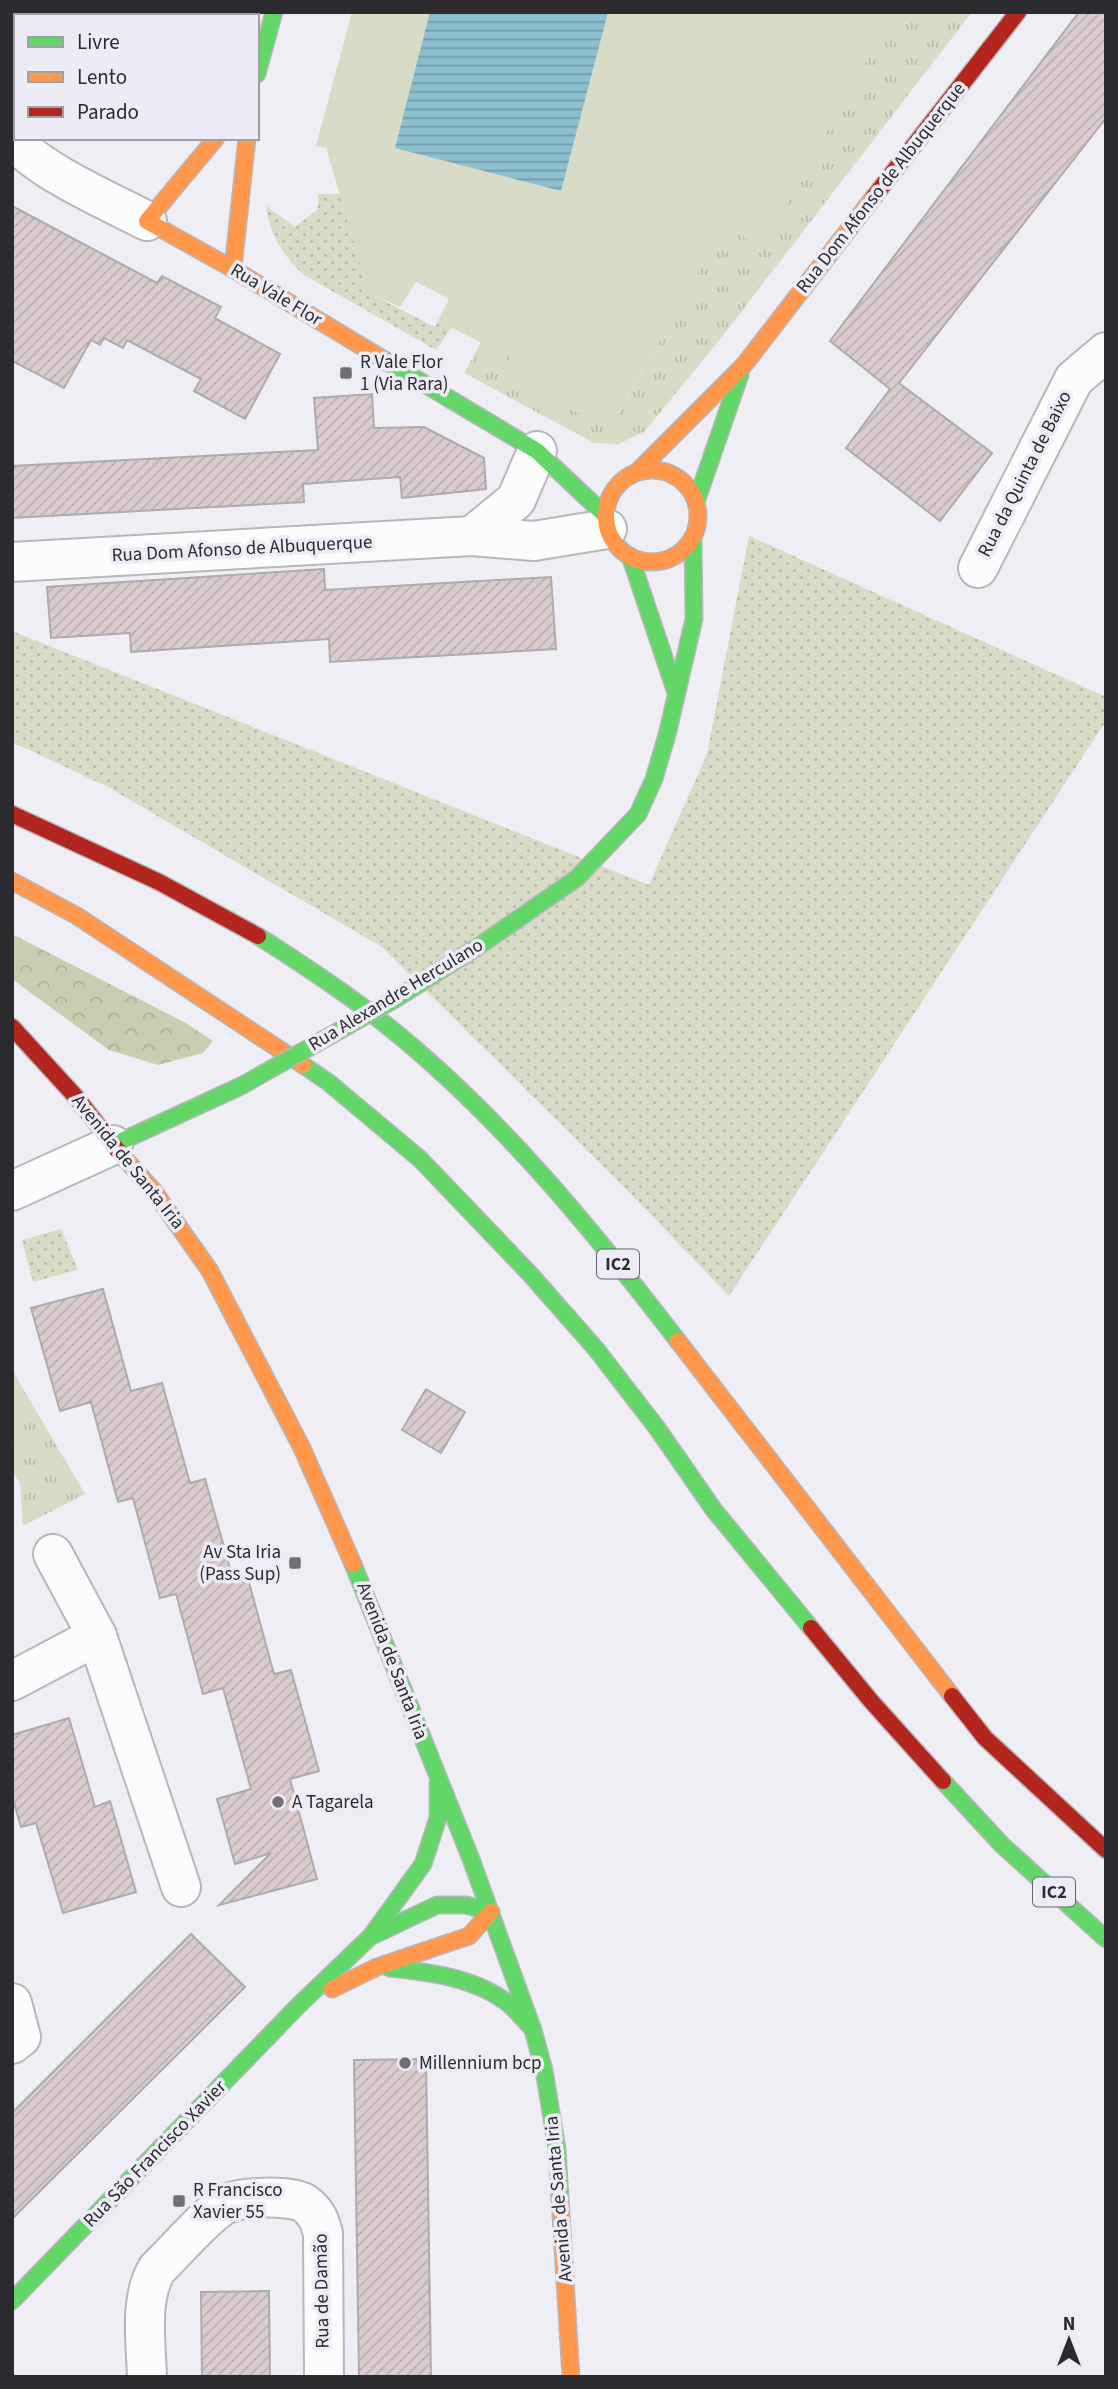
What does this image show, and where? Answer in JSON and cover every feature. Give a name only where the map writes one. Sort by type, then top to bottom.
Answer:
[{"type":"main road","points":[[259,67],[274,12]]},
{"type":"main road","name":"Rua Dom Afonso de Albuquerque","points":[[631,475],[744,365],[1018,12]]},
{"type":"main road","points":[[147,221],[214,140]]},
{"type":"main road","points":[[233,269],[247,140]]},
{"type":"main road","name":"Rua Vale Flor","points":[[147,221],[233,269],[537,451]]},
{"type":"main road","name":"Rua Dom Afonso de Albuquerque","points":[[696,502],[744,365]]},
{"type":"main road","points":[[537,451],[579,466]]},
{"type":"main road","points":[[537,451],[614,534],[644,562],[658,562],[672,557],[684,549],[693,538],[698,514],[696,502],[690,489],[680,479],[667,472],[652,469],[631,475],[601,472]]},
{"type":"main road","points":[[631,475],[613,489],[607,502],[614,534],[676,694]]},
{"type":"main road","name":"Rua Alexandre Herculano","points":[[113,1145],[241,1086],[397,999],[577,878],[638,814],[654,779],[694,619],[693,538]]},
{"type":"main road","name":"IC2","points":[[12,814],[82,844],[164,885],[286,954],[386,1024],[443,1074],[563,1199],[626,1273],[985,1738],[1106,1850]]},
{"type":"main road","name":"IC2","points":[[12,881],[77,916],[273,1043],[328,1082],[420,1159],[530,1274],[596,1349],[657,1428],[714,1510],[871,1702],[1002,1845],[1106,1939]]},
{"type":"main road","name":"Avenida de Santa Iria","points":[[12,1027],[76,1097],[113,1145],[153,1189],[189,1240],[223,1295],[268,1379],[355,1568],[491,1912],[533,2029],[544,2070],[557,2149],[571,2377]]},
{"type":"main road","name":"Rua São Francisco Xavier","points":[[12,2301],[298,2006],[371,1936],[423,1864],[439,1818],[439,1780]]},
{"type":"main road","name":"Rua São Francisco Xavier","points":[[298,2006],[377,1967],[470,1936],[491,1912],[466,1906],[437,1906],[371,1936]]},
{"type":"main road","points":[[377,1967],[431,1972],[460,1979],[502,1998],[533,2029]]},
{"type":"street","name":"Rua Vale Flor","points":[[15,140],[38,163],[147,221]]},
{"type":"street","name":"Rua da Quinta de Baixo","points":[[978,568],[1074,379],[1106,352]]},
{"type":"street","points":[[472,536],[516,500],[537,451]]},
{"type":"street","name":"Rua Dom Afonso de Albuquerque","points":[[12,562],[472,536],[534,541],[614,534]]},
{"type":"street","name":"Rua Alexandre Herculano","points":[[12,1191],[113,1145]]},
{"type":"street","points":[[53,1554],[97,1636],[181,1888]]},
{"type":"street","points":[[12,1681],[97,1636]]},
{"type":"street","points":[[12,2003],[21,2038],[12,2044]]},
{"type":"street","name":"Rua de Damão","points":[[147,2377],[146,2301],[153,2275],[221,2207],[234,2200],[247,2198],[295,2200],[315,2213],[321,2224],[324,2377]]},
{"type":"green space","points":[[352,12],[889,12],[885,28],[762,246],[724,226],[609,430],[503,372],[510,357],[438,321],[449,299],[416,282],[400,307],[369,293],[326,148],[316,146]]},
{"type":"green space","points":[[889,12],[972,12],[721,338],[645,431],[619,444],[594,443],[464,373],[481,342],[511,357],[503,371],[619,413],[724,226],[762,246],[885,28]]},
{"type":"green space","points":[[318,194],[340,194],[369,293],[435,327],[438,321],[451,328],[436,350],[304,275],[290,260],[274,236],[266,206],[295,227],[318,209]]},
{"type":"green space","points":[[749,536],[1106,697],[1106,721],[729,1296],[632,1195],[382,947],[108,787],[12,742],[12,631],[649,885],[707,754]]},
{"type":"green space","points":[[12,934],[184,1022],[213,1041],[203,1053],[158,1065],[109,1050],[12,979]]},
{"type":"green space","points":[[61,1229],[78,1270],[33,1282],[22,1240]]},
{"type":"green space","points":[[12,1370],[85,1494],[23,1526],[20,1483],[12,1471]]},
{"type":"water","points":[[430,12],[608,12],[561,191],[395,148]]},
{"type":"building","points":[[1079,12],[1106,12],[1106,118],[899,383],[992,453],[940,521],[846,448],[890,389],[830,341]]},
{"type":"building","points":[[12,206],[157,283],[162,276],[221,307],[215,318],[280,354],[245,419],[194,391],[201,379],[127,340],[123,348],[104,338],[100,345],[91,340],[64,388],[12,361]]},
{"type":"building","points":[[372,394],[374,428],[424,427],[484,458],[486,489],[402,498],[400,477],[303,484],[304,502],[12,518],[12,466],[318,450],[314,398]]},
{"type":"building","points":[[324,569],[325,590],[551,577],[556,649],[330,662],[329,639],[131,652],[130,633],[51,638],[47,587]]},
{"type":"building","points":[[103,1289],[131,1391],[162,1383],[190,1483],[205,1479],[233,1579],[247,1575],[274,1674],[291,1670],[319,1771],[290,1779],[317,1879],[219,1905],[271,1853],[235,1864],[217,1799],[251,1789],[223,1688],[203,1694],[176,1594],[160,1598],[133,1498],[118,1502],[91,1402],[60,1411],[31,1308]]},
{"type":"building","points":[[426,1389],[465,1412],[441,1453],[402,1430]]},
{"type":"building","points":[[69,1718],[95,1807],[110,1801],[136,1892],[63,1913],[36,1823],[21,1827],[12,1796],[12,1735]]},
{"type":"building","points":[[191,1934],[245,1987],[12,2219],[12,2113]]},
{"type":"building","points":[[426,2059],[431,2377],[359,2377],[354,2060]]},
{"type":"building","points":[[269,2291],[270,2377],[202,2377],[201,2292]]},
{"type":"traffic: fast","points":[[259,67],[274,12]]},
{"type":"traffic: fast","points":[[386,361],[537,451],[605,515]]},
{"type":"traffic: fast","points":[[696,502],[740,375]]},
{"type":"traffic: fast","points":[[638,814],[654,779],[667,735],[694,619],[693,538]]},
{"type":"traffic: fast","points":[[630,556],[676,693]]},
{"type":"traffic: fast","points":[[241,1086],[397,998],[479,946],[577,878],[638,814]]},
{"type":"traffic: fast","points":[[258,936],[370,1012],[466,1096],[577,1215],[678,1341]]},
{"type":"traffic: fast","points":[[303,1065],[328,1082],[420,1159],[530,1274],[596,1349],[657,1428],[714,1510],[811,1628]]},
{"type":"traffic: fast","points":[[113,1145],[241,1086]]},
{"type":"traffic: fast","points":[[353,1564],[471,1859],[533,2030],[544,2070],[557,2149],[560,2199]]},
{"type":"traffic: fast","points":[[943,1781],[1002,1845],[1106,1939]]},
{"type":"traffic: fast","points":[[12,2301],[298,2006],[371,1936],[423,1864],[438,1818],[438,1784]]},
{"type":"traffic: fast","points":[[372,1936],[437,1905],[466,1905],[491,1912]]},
{"type":"traffic: fast","points":[[389,1968],[434,1974],[478,1986],[509,2004],[532,2028]]},
{"type":"traffic: slow","points":[[214,140],[147,221],[386,361]]},
{"type":"traffic: slow","points":[[233,269],[247,140]]},
{"type":"traffic: slow","points":[[638,471],[744,365],[873,198]]},
{"type":"traffic: slow","points":[[652,470],[670,473],[685,483],[695,498],[698,516],[695,534],[685,549],[670,559],[652,562],[634,559],[619,549],[609,534],[606,516],[609,498],[619,483],[634,473],[652,470]]},
{"type":"traffic: slow","points":[[12,881],[77,916],[303,1065]]},
{"type":"traffic: slow","points":[[118,1151],[153,1190],[210,1271],[302,1448],[353,1564]]},
{"type":"traffic: slow","points":[[678,1341],[952,1696]]},
{"type":"traffic: slow","points":[[332,1989],[377,1967],[469,1936],[491,1912]]},
{"type":"traffic: slow","points":[[560,2199],[571,2377]]},
{"type":"traffic: jam","points":[[873,198],[1018,12]]},
{"type":"traffic: jam","points":[[12,814],[159,882],[258,936]]},
{"type":"traffic: jam","points":[[12,1027],[76,1097],[118,1151]]},
{"type":"traffic: jam","points":[[811,1628],[871,1701],[943,1781]]},
{"type":"traffic: jam","points":[[952,1696],[985,1738],[1106,1850]]},
{"type":"place","name":"R Vale Flor 1 (Via Rara)","points":[[346,373]]},
{"type":"place","name":"Av Sta Iria (Pass Sup)","points":[[295,1563]]},
{"type":"place","name":"A Tagarela","points":[[278,1802]]},
{"type":"place","name":"Millennium bcp","points":[[405,2063]]},
{"type":"place","name":"R Francisco Xavier 55","points":[[179,2201]]}]
